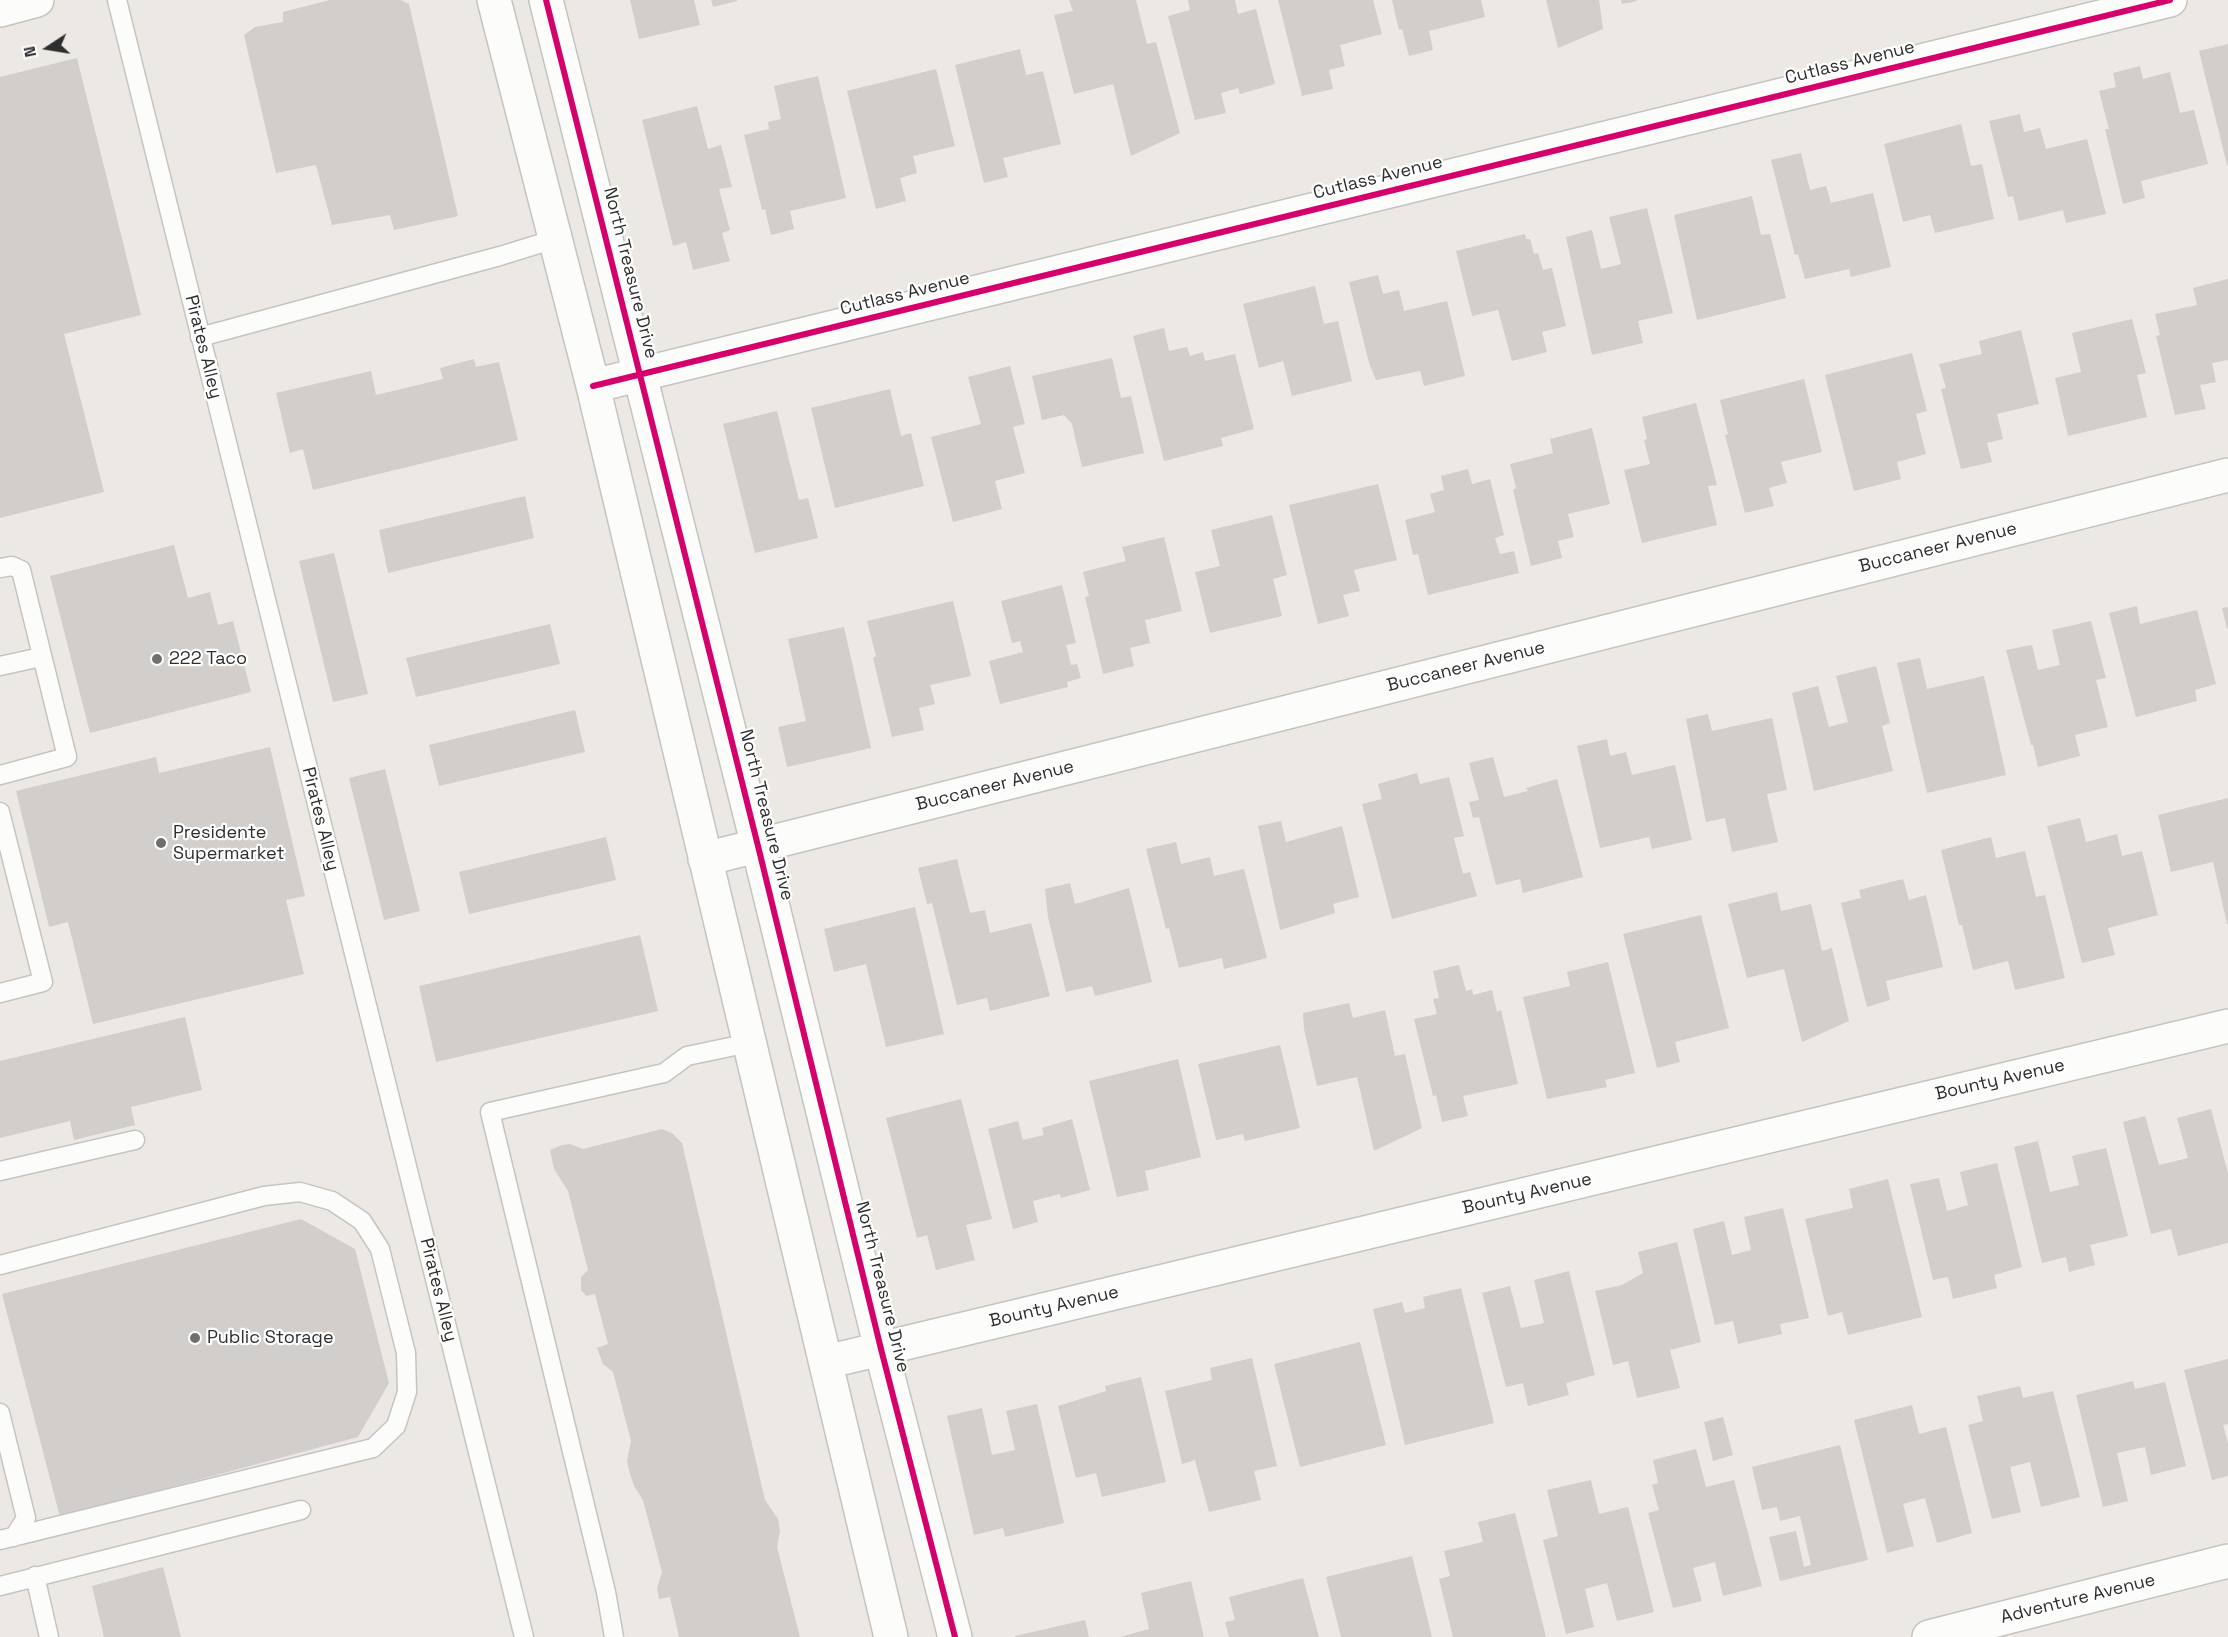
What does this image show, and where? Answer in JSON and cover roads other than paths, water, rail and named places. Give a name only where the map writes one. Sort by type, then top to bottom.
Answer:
[{"type":"street","points":[[0,10],[38,0]]},
{"type":"street","points":[[494,0],[593,386],[891,1637]]},
{"type":"street","name":"North Treasure Drive","points":[[546,0],[758,846],[881,1349],[955,1637]]},
{"type":"street","name":"Cutlass Avenue","points":[[593,386],[2170,0]]},
{"type":"street","name":"Buccaneer Avenue","points":[[705,859],[2228,475]]},
{"type":"street","name":"Bounty Avenue","points":[[826,1362],[2228,1026]]},
{"type":"street","name":"Adventure Avenue","points":[[1929,1637],[2228,1561]]},
{"type":"lane","name":"Pirates Alley","points":[[117,0],[524,1637]]},
{"type":"lane","points":[[201,337],[555,239]]},
{"type":"lane","points":[[0,568],[12,566],[21,570],[41,657],[68,757],[0,775]]},
{"type":"lane","points":[[0,666],[41,657]]},
{"type":"lane","points":[[0,812],[7,871],[43,982],[0,993]]},
{"type":"lane","points":[[614,1637],[606,1592],[490,1112],[664,1073],[687,1056],[748,1043]]},
{"type":"lane","points":[[0,1171],[135,1140]]},
{"type":"lane","points":[[0,1265],[264,1196],[300,1192],[332,1201],[362,1221],[380,1249],[406,1353],[407,1392],[396,1426],[373,1448],[7,1539]]},
{"type":"lane","points":[[0,1413],[26,1518],[7,1539]]},
{"type":"lane","points":[[0,1586],[300,1510]]},
{"type":"lane","points":[[35,1576],[49,1637]]},
{"type":"place","name":"222 Taco","points":[[157,659]]},
{"type":"place","name":"Presidente Supermarket","points":[[161,843]]},
{"type":"place","name":"Public Storage","points":[[195,1338]]}]
